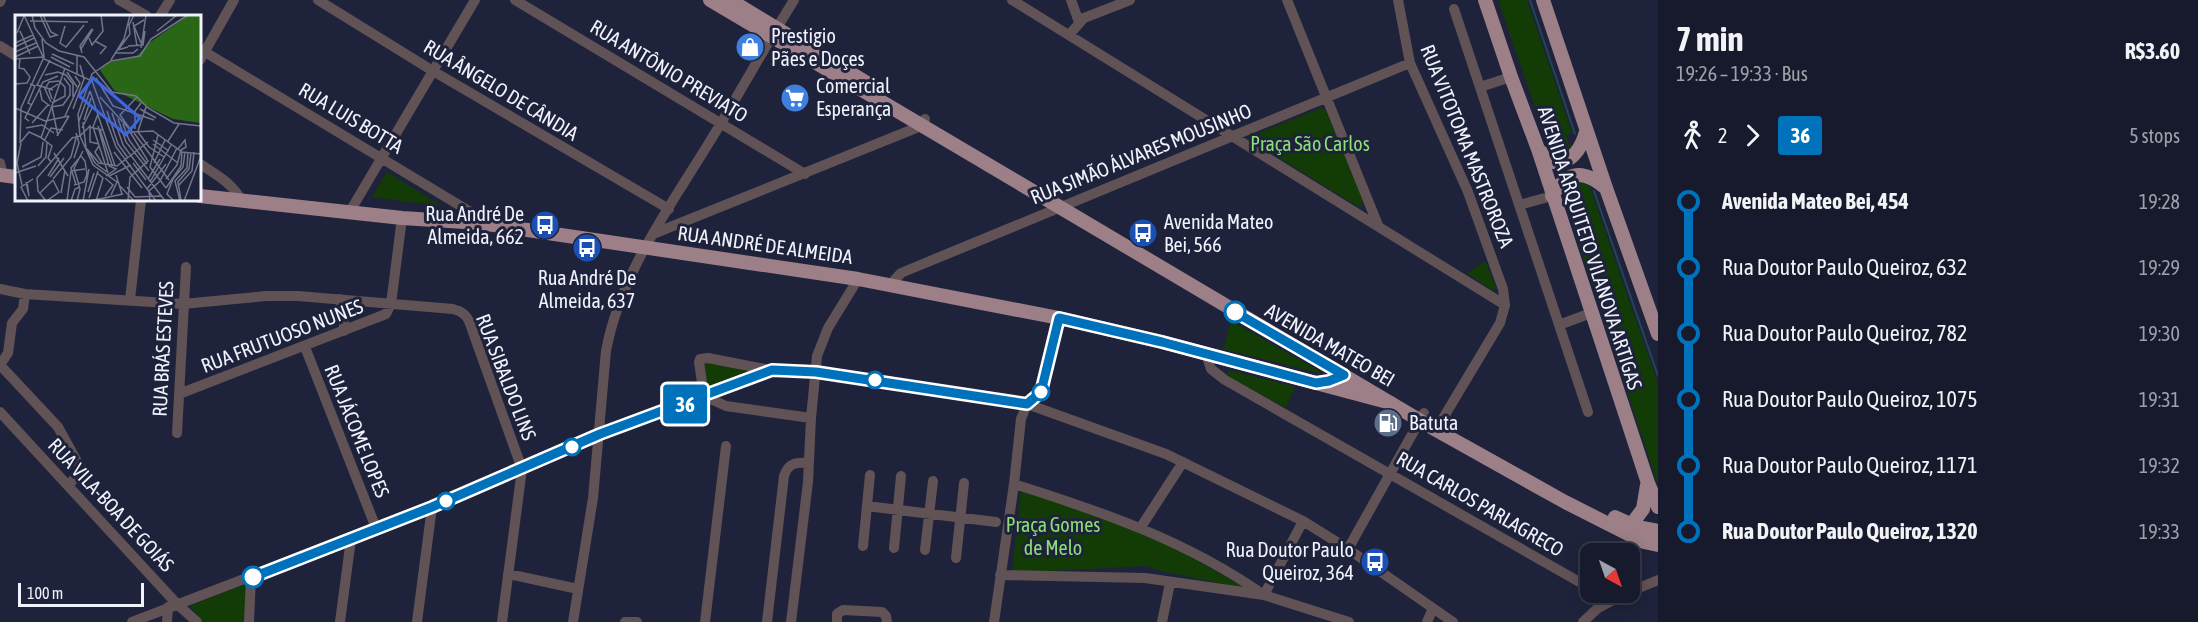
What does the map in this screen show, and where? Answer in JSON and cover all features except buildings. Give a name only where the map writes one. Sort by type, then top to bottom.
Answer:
[{"type":"main road","name":"AVENIDA MATEO BEI","points":[[710,0],[774,32]]},
{"type":"main road","name":"AVENIDA MATEO BEI","points":[[730,0],[774,32],[923,123],[1422,417],[1563,492],[1631,525],[1658,531]]},
{"type":"main road","name":"AVENIDA ARQUITETO VILANOVA ARTIGAS","points":[[1485,0],[1538,149],[1591,313],[1658,507]]},
{"type":"main road","name":"AVENIDA ARQUITETO VILANOVA ARTIGAS","points":[[1543,0],[1658,334]]},
{"type":"main road","points":[[1538,149],[1549,161],[1563,161],[1579,151],[1587,132]]},
{"type":"main road","points":[[1552,196],[1566,178],[1578,175],[1589,176],[1606,188]]},
{"type":"main road","name":"RUA ANDRÉ DE ALMEIDA","points":[[201,196],[349,213],[480,224],[858,279],[1059,318],[1391,403]]},
{"type":"main road","name":"AVENIDA MATEO BEI","points":[[1348,373],[1391,403],[1422,417]]},
{"type":"main road","points":[[1316,383],[1329,381],[1348,373]]},
{"type":"main road","name":"AVENIDA MATEO BEI","points":[[1438,426],[1565,502],[1644,542],[1658,545]]},
{"type":"main road","points":[[1631,525],[1643,509],[1648,483]]},
{"type":"street","points":[[119,0],[145,15]]},
{"type":"street","points":[[161,15],[170,0]]},
{"type":"street","points":[[201,53],[234,0]]},
{"type":"street","name":"RUA ÂNGELO DE CÂNDIA","points":[[318,0],[432,71],[669,209]]},
{"type":"street","points":[[349,213],[476,0]]},
{"type":"street","name":"RUA ANTÔNIO PREVIATO","points":[[515,0],[805,174]]},
{"type":"street","points":[[573,622],[593,498],[604,370],[610,329],[618,306],[644,247],[722,123],[794,0]]},
{"type":"street","points":[[1012,0],[1505,305],[1500,323],[1438,426]]},
{"type":"street","points":[[1071,0],[1079,22]]},
{"type":"street","points":[[1069,36],[1079,22],[1090,15],[1130,0]]},
{"type":"street","points":[[1287,0],[1378,225]]},
{"type":"street","name":"RUA VITOTOMA MASTROROZA","points":[[1398,0],[1410,63],[1468,192],[1503,289],[1505,305]]},
{"type":"street","points":[[1454,9],[1588,412]]},
{"type":"street","points":[[0,46],[15,55]]},
{"type":"street","name":"RUA LUIS BOTTA","points":[[201,53],[381,157],[469,211],[480,224]]},
{"type":"street","name":"RUA SIMÃO ÁLVARES MOUSINHO","points":[[890,285],[902,273],[1410,63]]},
{"type":"street","points":[[1480,87],[1511,77]]},
{"type":"street","points":[[652,235],[805,174],[923,123]]},
{"type":"street","points":[[201,165],[228,181],[243,201]]},
{"type":"street","points":[[1519,205],[1552,196]]},
{"type":"street","points":[[130,300],[141,201]]},
{"type":"street","points":[[391,304],[402,218]]},
{"type":"street","name":"RUA BRÁS ESTEVES","points":[[177,433],[186,267]]},
{"type":"street","points":[[791,622],[817,356],[828,328],[858,279]]},
{"type":"street","name":"RUA SIBALDO LINS","points":[[0,289],[25,294],[183,304],[267,296],[340,299],[453,309],[466,315],[522,469]]},
{"type":"street","points":[[25,294],[23,309],[12,323],[8,353],[0,365],[46,412],[66,439],[80,467],[79,473],[68,486]]},
{"type":"street","points":[[340,299],[344,316],[344,331]]},
{"type":"street","name":"RUA FRUTUOSO NUNES","points":[[180,394],[381,317],[386,314],[391,304]]},
{"type":"street","points":[[1559,325],[1591,313]]},
{"type":"street","points":[[993,622],[1000,575],[1002,523],[1014,484],[1021,419],[1027,404],[1041,392],[1059,318]]},
{"type":"street","name":"RUA JÁCOME LOPES","points":[[305,347],[376,528]]},
{"type":"street","name":"RUA CARLOS PARLAGRECO","points":[[1206,354],[1209,366],[1215,374],[1580,582]]},
{"type":"street","points":[[704,396],[699,366],[700,359],[708,358],[772,370],[816,372],[1027,404],[1166,454],[1303,521],[1348,549],[1453,622]]},
{"type":"street","points":[[132,622],[432,507],[600,434],[772,370]]},
{"type":"street","points":[[704,396],[726,406],[811,418]]},
{"type":"street","name":"RUA VILA-BOA DE GOIÁS","points":[[0,412],[172,606],[196,622]]},
{"type":"street","points":[[1348,549],[1422,417]]},
{"type":"street","points":[[705,622],[726,446]]},
{"type":"street","points":[[766,622],[784,476],[790,466],[808,457]]},
{"type":"street","points":[[1141,527],[1183,462]]},
{"type":"street","points":[[502,622],[522,469]]},
{"type":"street","points":[[862,546],[870,475]]},
{"type":"street","points":[[894,548],[901,476]]},
{"type":"street","points":[[925,550],[933,482]]},
{"type":"street","points":[[956,558],[964,483]]},
{"type":"street","points":[[1014,484],[1141,527],[1232,574],[1264,596]]},
{"type":"street","points":[[867,506],[1002,523]]},
{"type":"street","points":[[417,622],[432,507]]},
{"type":"street","points":[[1264,596],[1303,521]]},
{"type":"street","points":[[340,622],[351,539]]},
{"type":"street","points":[[508,574],[578,589]]},
{"type":"street","points":[[1000,575],[1145,578],[1264,596],[1349,622]]},
{"type":"street","points":[[249,622],[251,578]]},
{"type":"street","points":[[1640,587],[1658,580]]},
{"type":"street","points":[[1162,622],[1170,583]]},
{"type":"street","points":[[1583,622],[1607,603]]},
{"type":"street","points":[[167,622],[172,606]]},
{"type":"street","points":[[1427,622],[1433,608]]},
{"type":"street","points":[[837,622],[837,614],[843,610],[882,612],[886,616],[886,622]]},
{"type":"street","points":[[625,622],[637,622]]},
{"type":"green space","points":[[1498,0],[1527,0],[1572,133],[1566,135],[1572,154],[1556,156],[1550,150]]},
{"type":"green space","name":"Praça São Carlos","points":[[1321,108],[1326,111],[1363,199],[1362,206],[1357,206],[1247,138]]},
{"type":"green space","points":[[387,172],[442,206],[372,197]]},
{"type":"green space","points":[[1587,179],[1658,384],[1658,485],[1577,239],[1565,191],[1568,184]]},
{"type":"green space","points":[[1485,261],[1496,287],[1493,291],[1467,273]]},
{"type":"green space","points":[[1231,321],[1320,371],[1319,373],[1223,349]]},
{"type":"green space","points":[[704,362],[748,370],[707,388]]},
{"type":"green space","points":[[1229,370],[1295,387],[1286,408],[1228,376]]},
{"type":"green space","name":"Praça Gomes de Melo","points":[[1021,491],[1141,529],[1247,589],[1145,566],[1012,573]]},
{"type":"green space","points":[[248,583],[246,622],[203,622],[190,606]]},
{"type":"waterway","points":[[1530,0],[1575,134]]},
{"type":"waterway","points":[[1594,191],[1658,376]]},
{"type":"bus line","name":"36","points":[[253,577],[432,507],[600,434],[772,370],[816,372],[1027,404],[1041,392],[1059,318],[1162,342],[1316,383],[1338,379],[1344,375],[1235,312]]},
{"type":"place","name":"Prestigio Pães e Doçes","points":[[750,47]]},
{"type":"place","name":"Comercial Esperança","points":[[795,98]]},
{"type":"place","name":"Rua André De Almeida, 662","points":[[545,225]]},
{"type":"place","name":"Avenida Mateo Bei, 566","points":[[1143,233]]},
{"type":"place","name":"Rua André De Almeida, 637","points":[[587,248]]},
{"type":"place","name":"Batuta","points":[[1388,423]]},
{"type":"place","name":"Rua Doutor Paulo Queiroz, 364","points":[[1375,562]]}]
